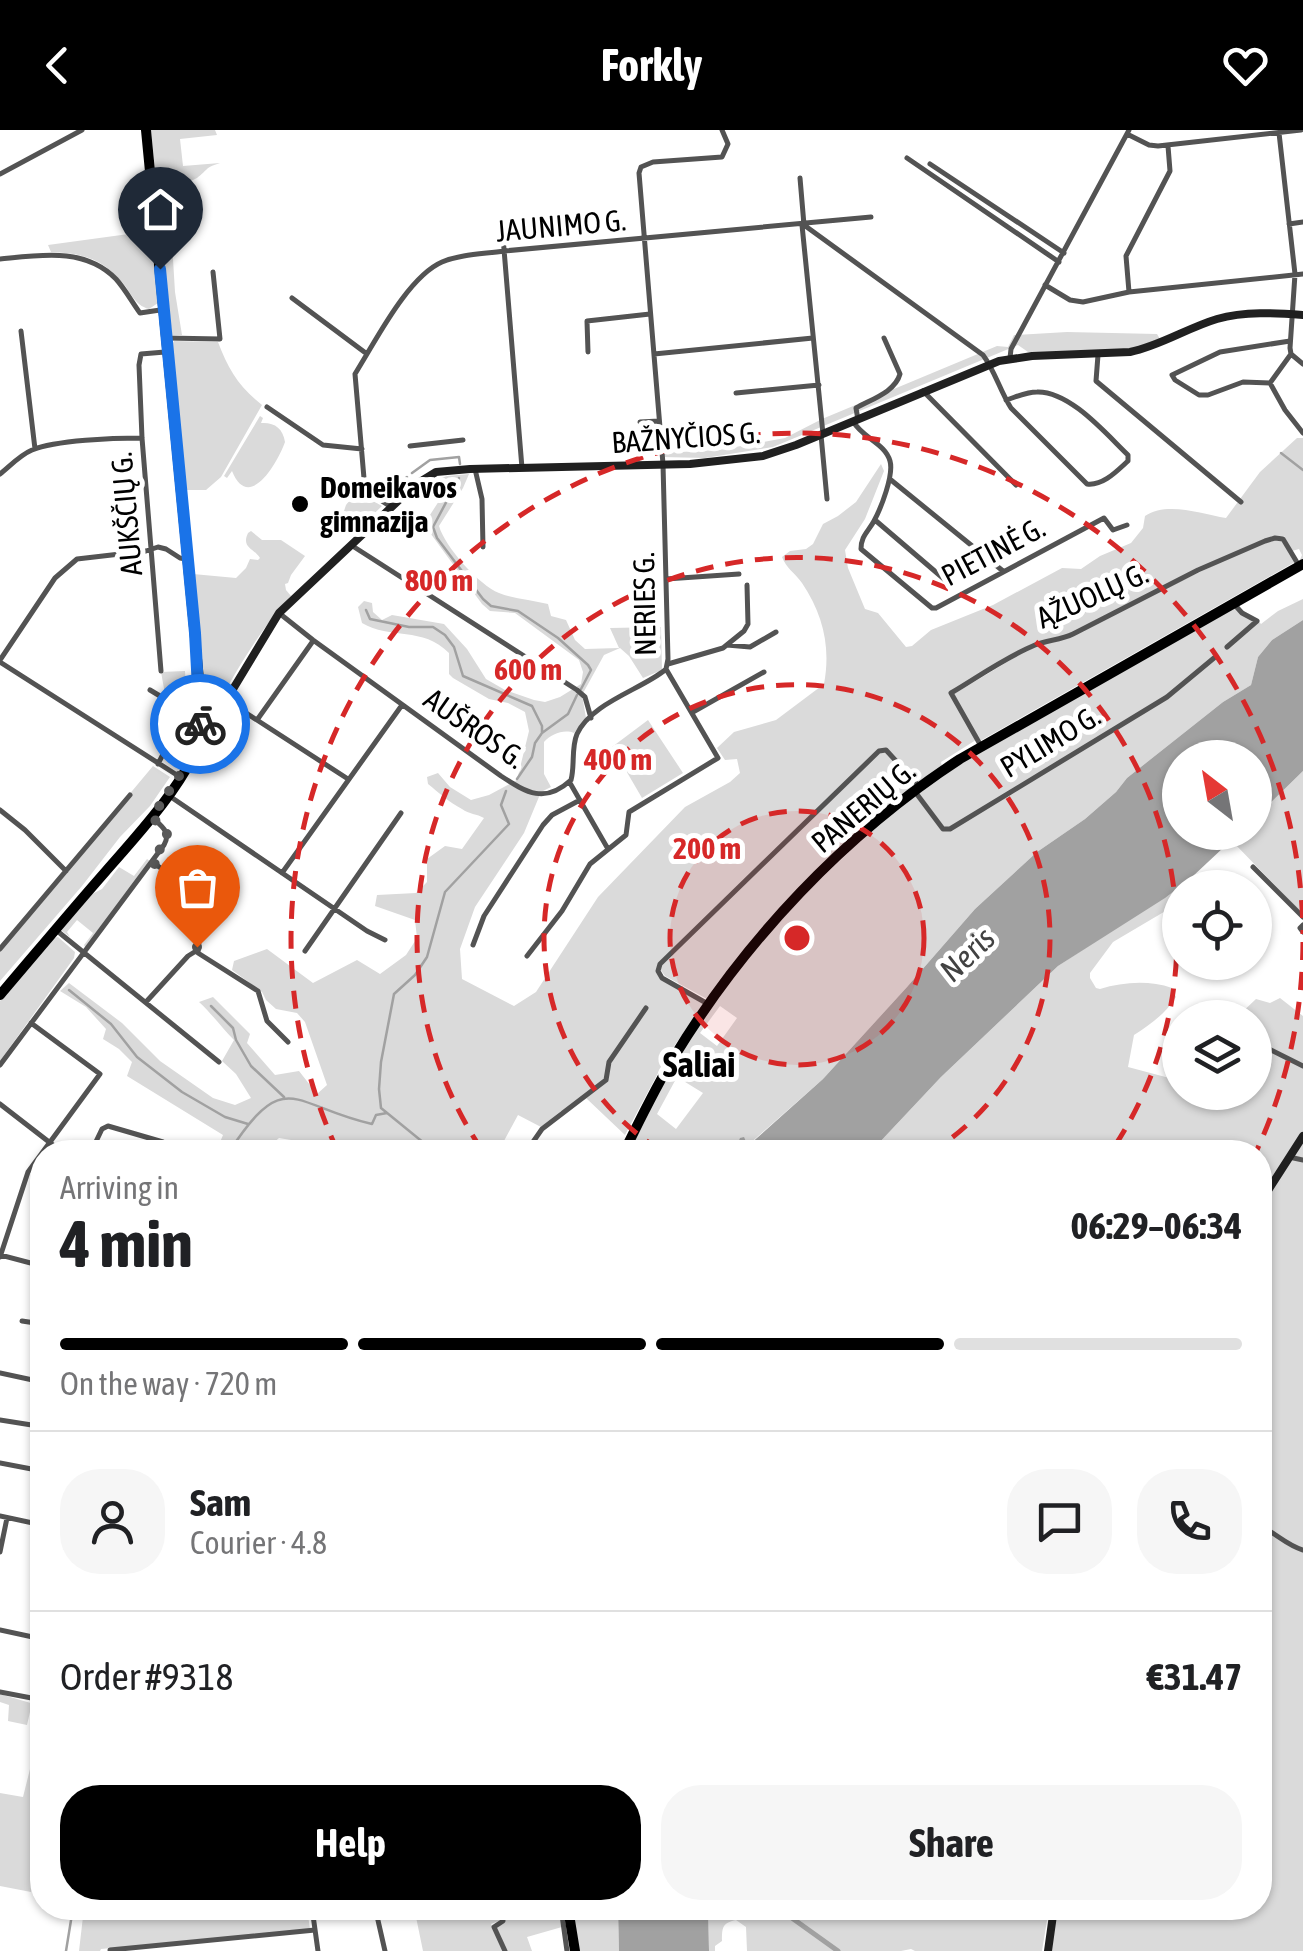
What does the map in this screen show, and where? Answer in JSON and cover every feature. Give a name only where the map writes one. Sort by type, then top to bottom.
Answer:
[{"type":"main road","points":[[0,995],[152,817],[196,750],[201,716],[146,130]]},
{"type":"main road","name":"BAŽNYČIOS G.","points":[[196,750],[280,613],[415,485],[432,474],[447,470],[662,464],[764,456],[1010,358],[1130,352],[1220,318],[1298,315]]},
{"type":"main road","name":"PANERIŲ G.","points":[[630,1140],[673,1058],[708,1004],[805,889],[858,839],[918,789],[982,747],[1301,565]]},
{"type":"main road","points":[[201,716],[218,713]]},
{"type":"main road","points":[[1272,1185],[1303,1136]]},
{"type":"main road","points":[[567,1920],[575,1951]]},
{"type":"main road","points":[[1048,1951],[1052,1920]]},
{"type":"street","points":[[0,174],[82,130]]},
{"type":"street","name":"NERIES G.","points":[[527,956],[590,864],[627,833],[629,812],[718,759],[667,666],[662,464],[639,180],[641,167],[653,162],[722,157],[728,144],[722,130]]},
{"type":"street","points":[[1010,358],[1011,349],[1128,132],[1149,146],[1168,146],[1302,130]]},
{"type":"street","points":[[1270,383],[1291,354],[1290,341],[1298,315],[1299,274],[1279,132]]},
{"type":"street","points":[[1129,292],[1126,256],[1170,171],[1168,146]]},
{"type":"street","points":[[906,158],[1059,262]]},
{"type":"street","points":[[930,164],[1064,253]]},
{"type":"street","points":[[800,178],[826,499]]},
{"type":"street","name":"JAUNIMO G.","points":[[366,354],[392,314],[431,269],[444,261],[871,217]]},
{"type":"street","points":[[1289,224],[1303,222]]},
{"type":"street","points":[[803,225],[979,351],[990,364],[1006,400],[1016,414],[1087,484],[1098,484],[1128,461],[1128,455],[1064,400],[1040,392],[1006,400]]},
{"type":"street","points":[[502,226],[522,468]]},
{"type":"street","points":[[0,259],[50,255],[89,260],[114,277],[140,312],[164,310]]},
{"type":"street","points":[[166,338],[220,338],[212,272]]},
{"type":"street","points":[[1045,285],[1070,300],[1083,302],[1129,292],[1299,274]]},
{"type":"street","points":[[292,298],[366,354],[354,374],[365,490],[392,507]]},
{"type":"street","points":[[588,352],[587,321],[650,314]]},
{"type":"street","points":[[21,331],[35,449]]},
{"type":"street","points":[[654,354],[813,338]]},
{"type":"street","points":[[884,338],[900,380],[856,408],[856,420],[865,436],[884,450],[891,463],[890,480],[1003,571]]},
{"type":"street","points":[[1270,383],[1243,382],[1199,395],[1172,374],[1220,352],[1290,341]]},
{"type":"street","name":"AUKŠČIŲ G.","points":[[162,671],[139,365],[142,354],[168,352]]},
{"type":"street","points":[[1291,354],[1303,364]]},
{"type":"street","points":[[1098,355],[1096,381],[1240,502]]},
{"type":"street","points":[[1270,383],[1284,410],[1303,433]]},
{"type":"street","points":[[736,392],[818,385]]},
{"type":"street","points":[[923,391],[1016,485]]},
{"type":"street","points":[[267,407],[323,445],[362,449]]},
{"type":"street","points":[[640,422],[659,421]]},
{"type":"street","points":[[0,474],[35,449],[142,438]]},
{"type":"street","points":[[410,446],[464,440]]},
{"type":"street","points":[[475,469],[482,499],[483,547]]},
{"type":"street","name":"PIETINĖ G.","points":[[890,480],[875,520],[863,536],[861,549],[932,608],[1104,518],[1113,530],[1128,525]]},
{"type":"street","points":[[875,520],[951,585]]},
{"type":"street","name":"ĄŽUOLŲ G.","points":[[982,747],[951,693],[1037,643],[1073,634],[1198,570],[1275,538],[1283,539],[1301,565]]},
{"type":"street","points":[[351,544],[577,690],[585,697],[591,718],[667,666],[714,652],[744,631],[748,624],[747,585]]},
{"type":"street","points":[[180,776],[0,661],[55,578],[72,562],[82,557],[156,547],[188,559]]},
{"type":"street","points":[[666,579],[738,574]]},
{"type":"street","points":[[1226,648],[1257,621],[1234,604]]},
{"type":"street","name":"AUŠROS G.","points":[[280,613],[528,792],[544,794],[570,783],[577,734],[591,718]]},
{"type":"street","points":[[727,645],[750,646],[776,632]]},
{"type":"street","points":[[257,720],[314,640]]},
{"type":"street","name":"PYLIMO G.","points":[[918,789],[943,829],[950,828],[1166,697],[1214,658]]},
{"type":"street","points":[[693,712],[764,672]]},
{"type":"street","points":[[150,690],[170,702],[173,720],[171,736],[158,764]]},
{"type":"street","points":[[226,700],[348,779]]},
{"type":"street","points":[[282,873],[402,704]]},
{"type":"street","points":[[708,1004],[662,978],[660,964],[879,751],[886,750],[918,789]]},
{"type":"street","points":[[570,783],[608,849]]},
{"type":"street","points":[[0,949],[130,795]]},
{"type":"street","points":[[168,796],[386,940]]},
{"type":"street","points":[[472,946],[484,916],[542,825],[580,800]]},
{"type":"street","points":[[0,810],[66,871]]},
{"type":"street","points":[[305,951],[401,814]]},
{"type":"street","points":[[0,1065],[168,836],[152,817]]},
{"type":"street","points":[[152,862],[202,897],[197,951],[258,991],[267,1022],[288,1042]]},
{"type":"street","points":[[1253,867],[1303,918]]},
{"type":"street","points":[[56,930],[219,1062]]},
{"type":"street","points":[[146,1002],[197,951]]},
{"type":"street","points":[[534,1140],[542,1129],[606,1080],[609,1062],[646,1008]]},
{"type":"street","points":[[32,1023],[100,1074],[51,1140]]},
{"type":"street","points":[[1272,1050],[1303,1066]]},
{"type":"street","points":[[0,1104],[45,1140]]},
{"type":"street","points":[[97,1140],[108,1126],[157,1140]]},
{"type":"street","points":[[1290,1158],[1303,1160]]},
{"type":"street","points":[[30,1171],[0,1256],[30,1263]]},
{"type":"street","points":[[22,1321],[30,1322]]},
{"type":"street","points":[[0,1373],[30,1379]]},
{"type":"street","points":[[0,1420],[30,1425]]},
{"type":"street","points":[[0,1463],[30,1469]]},
{"type":"street","points":[[0,1552],[4,1517],[30,1522]]},
{"type":"street","points":[[1272,1531],[1284,1543],[1303,1550]]},
{"type":"street","points":[[0,1630],[30,1636]]},
{"type":"street","points":[[0,1692],[30,1698]]},
{"type":"street","points":[[314,1920],[318,1951]]},
{"type":"street","points":[[378,1920],[385,1951]]},
{"type":"street","points":[[503,1920],[494,1928],[505,1951]]},
{"type":"street","points":[[565,1920],[567,1951]]},
{"type":"street","points":[[110,1950],[315,1930]]},
{"type":"shaded area","points":[[151,130],[215,130],[217,135],[180,139],[183,166],[220,163],[193,180],[159,184]]},
{"type":"shaded area","points":[[171,226],[182,335],[172,335],[161,227]]},
{"type":"shaded area","points":[[136,233],[151,237],[158,303],[149,309],[136,301],[107,267],[81,256],[51,252],[48,245]]},
{"type":"shaded area","points":[[1157,334],[1160,339],[1129,350],[1060,353],[1028,352],[1018,345],[773,447],[705,458],[662,457],[662,453],[719,450],[785,438],[997,346],[1008,347],[1014,335]]},
{"type":"shaded area","points":[[174,341],[218,342],[235,377],[262,405],[221,477],[206,490],[184,490]]},
{"type":"shaded area","points":[[260,416],[261,423],[280,430],[285,442],[270,471],[254,486],[246,487],[232,471],[227,478],[224,476]]},
{"type":"shaded area","points":[[1297,438],[1303,438],[1303,559],[1299,562],[1299,549],[1292,551],[1284,536],[1266,540],[1074,633],[1037,642],[949,692],[976,740],[941,762],[942,767],[920,784],[887,749],[879,750],[658,963],[657,974],[703,1004],[666,1058],[625,1135],[586,1098],[541,1127],[518,1115],[504,1140],[221,1140],[223,1135],[127,1076],[132,1062],[103,1039],[106,1029],[86,1007],[60,991],[69,983],[122,1023],[160,1061],[213,1098],[235,1105],[251,1098],[222,1061],[234,1040],[199,1002],[213,997],[250,1034],[247,1043],[275,1075],[299,1071],[317,1094],[327,1085],[305,1022],[297,1013],[276,1009],[262,992],[232,970],[234,961],[267,949],[313,983],[357,960],[380,974],[406,955],[417,938],[415,920],[375,906],[377,895],[416,893],[427,882],[427,859],[445,846],[462,849],[484,818],[448,800],[428,784],[427,777],[438,773],[450,787],[471,800],[489,795],[517,780],[529,731],[525,712],[489,699],[453,678],[449,674],[449,653],[439,645],[362,623],[358,607],[364,601],[372,603],[373,612],[382,620],[392,615],[444,624],[467,649],[486,679],[505,690],[545,702],[581,684],[579,660],[515,613],[490,611],[482,604],[428,530],[428,518],[448,487],[432,481],[469,474],[439,526],[464,564],[499,593],[548,604],[551,616],[566,620],[575,640],[585,649],[619,648],[610,628],[661,627],[662,670],[643,678],[620,648],[604,655],[582,695],[586,718],[574,733],[558,733],[544,742],[544,774],[551,787],[541,792],[524,833],[475,907],[460,949],[462,979],[514,1006],[536,992],[598,897],[685,807],[740,773],[737,759],[725,760],[717,748],[734,732],[776,720],[824,684],[826,644],[820,619],[809,595],[782,557],[813,544],[823,524],[856,502],[881,464],[884,471],[865,519],[845,550],[865,609],[878,613],[906,647],[931,630],[993,605],[1062,568],[1081,569],[1131,543],[1143,528],[1145,516],[1154,512],[1185,510],[1226,518],[1260,472]]},
{"type":"shaded area","points":[[341,483],[382,506],[355,532],[341,520],[353,496]]},
{"type":"shaded area","points":[[251,531],[262,540],[281,540],[305,556],[285,584],[291,596],[250,650],[216,710],[208,712],[193,574],[236,578],[250,559],[260,558],[246,542]]},
{"type":"shaded area","points":[[1281,540],[1295,562],[980,741],[954,694],[1037,644],[1056,642],[1195,573]]},
{"type":"shaded area","points":[[1303,599],[1303,620],[1272,640],[1258,657],[1251,685],[1175,740],[1162,740],[1162,750],[1116,792],[1037,852],[975,909],[823,1079],[754,1140],[633,1140],[686,1043],[754,950],[811,888],[887,816],[968,759],[1238,606],[1261,624]],"holes":[[[720,1006],[737,1018],[717,1046],[700,1033]],[[677,1077],[703,1093],[676,1129],[657,1114]]]},
{"type":"shaded area","points":[[185,671],[191,730],[177,766],[162,757],[167,746],[171,703],[161,672]]},
{"type":"shaded area","points":[[648,720],[683,773],[642,798],[621,762],[602,773],[594,758]]},
{"type":"shaded area","points":[[886,752],[916,787],[844,848],[707,999],[665,976],[661,965],[879,753]]},
{"type":"shaded area","points":[[153,766],[170,777],[150,806],[0,981],[0,949]]},
{"type":"shaded area","points":[[1303,771],[1303,914],[1272,882],[1272,870],[1260,870],[1241,850],[1272,850],[1272,801]]},
{"type":"shaded area","points":[[147,859],[150,861],[86,949],[84,945],[93,933],[77,920],[67,932],[70,937],[61,930],[119,867],[134,876]]},
{"type":"shaded area","points":[[1162,898],[1162,913],[1113,942],[1090,978],[1100,989],[1136,983],[1172,988],[1174,1000],[1162,1000],[1162,1013],[1134,1035],[1128,1067],[1162,1076],[1162,1110],[1272,1110],[1272,1002],[1280,998],[1303,1016],[1303,1131],[1272,1179],[1272,1140],[882,1140],[941,1077],[1058,966]]},
{"type":"shaded area","points":[[58,937],[75,952],[74,958],[0,1061],[0,1001],[53,938]]},
{"type":"shaded area","points":[[1303,1142],[1303,1951],[1052,1951],[1056,1920],[1272,1920],[1272,1189]]},
{"type":"shaded area","points":[[0,1694],[30,1703],[27,1725],[8,1721],[9,1705],[0,1702]]},
{"type":"shaded area","points":[[30,1769],[30,1892],[0,1886],[0,1793],[23,1797]]},
{"type":"shaded area","points":[[83,1920],[309,1920],[310,1929],[100,1951],[79,1951]]},
{"type":"shaded area","points":[[417,1920],[501,1920],[491,1924],[503,1951],[423,1951]]},
{"type":"shaded area","points":[[505,1920],[561,1920],[562,1927],[527,1937],[532,1951],[507,1951],[497,1928]]},
{"type":"shaded area","points":[[575,1920],[618,1920],[619,1951],[579,1951]]},
{"type":"shaded area","points":[[708,1920],[736,1920],[725,1925],[722,1941],[715,1951],[709,1951]]},
{"type":"shaded area","points":[[736,1920],[1047,1920],[1042,1951],[747,1951],[746,1927]]},
{"type":"water","points":[[1303,620],[1303,771],[1272,801],[1272,740],[1175,740],[1251,685],[1258,657],[1272,640]]},
{"type":"water","name":"Neris","points":[[1162,750],[1162,850],[1221,850],[1199,870],[1162,870],[1162,900],[1058,966],[941,1077],[882,1140],[755,1140],[823,1079],[975,909],[1037,852],[1085,819]]},
{"type":"water","points":[[618,1920],[708,1920],[709,1951],[619,1951]]},
{"type":"waterway","points":[[1281,453],[1303,470]]},
{"type":"waterway","points":[[412,473],[430,460],[459,457],[460,464]]},
{"type":"waterway","points":[[387,495],[407,477]]},
{"type":"waterway","points":[[459,478],[433,527],[437,538],[491,606],[518,611],[558,638],[588,665],[591,670],[581,689]]},
{"type":"waterway","points":[[366,610],[370,619],[409,627],[433,627],[445,635],[454,647],[463,676],[532,706],[542,733]]},
{"type":"waterway","points":[[517,779],[542,733],[568,714],[577,695]]},
{"type":"waterway","points":[[420,1140],[381,1108],[381,1062],[394,994],[415,975],[427,957],[445,892],[509,824],[501,805],[506,791]]},
{"type":"waterway","points":[[69,990],[111,1024],[137,1057],[182,1092],[225,1117],[248,1124]]},
{"type":"waterway","points":[[211,1006],[233,1028],[251,1066],[284,1097]]},
{"type":"waterway","points":[[237,1140],[264,1108],[278,1100],[307,1102],[372,1124],[376,1115],[387,1113]]},
{"type":"waterway","points":[[66,1951],[71,1920]]},
{"type":"waterway","points":[[795,1920],[838,1951]]},
{"type":"way so far","points":[[197,947],[202,897],[152,862],[168,836],[152,817],[196,750],[200,724]]},
{"type":"place","name":"Domeikavos gimnazija","points":[[300,504]]},
{"type":"district","name":"Saliai","points":[[699,1064]]},
{"type":"route","points":[[160,269],[200,724]]}]
